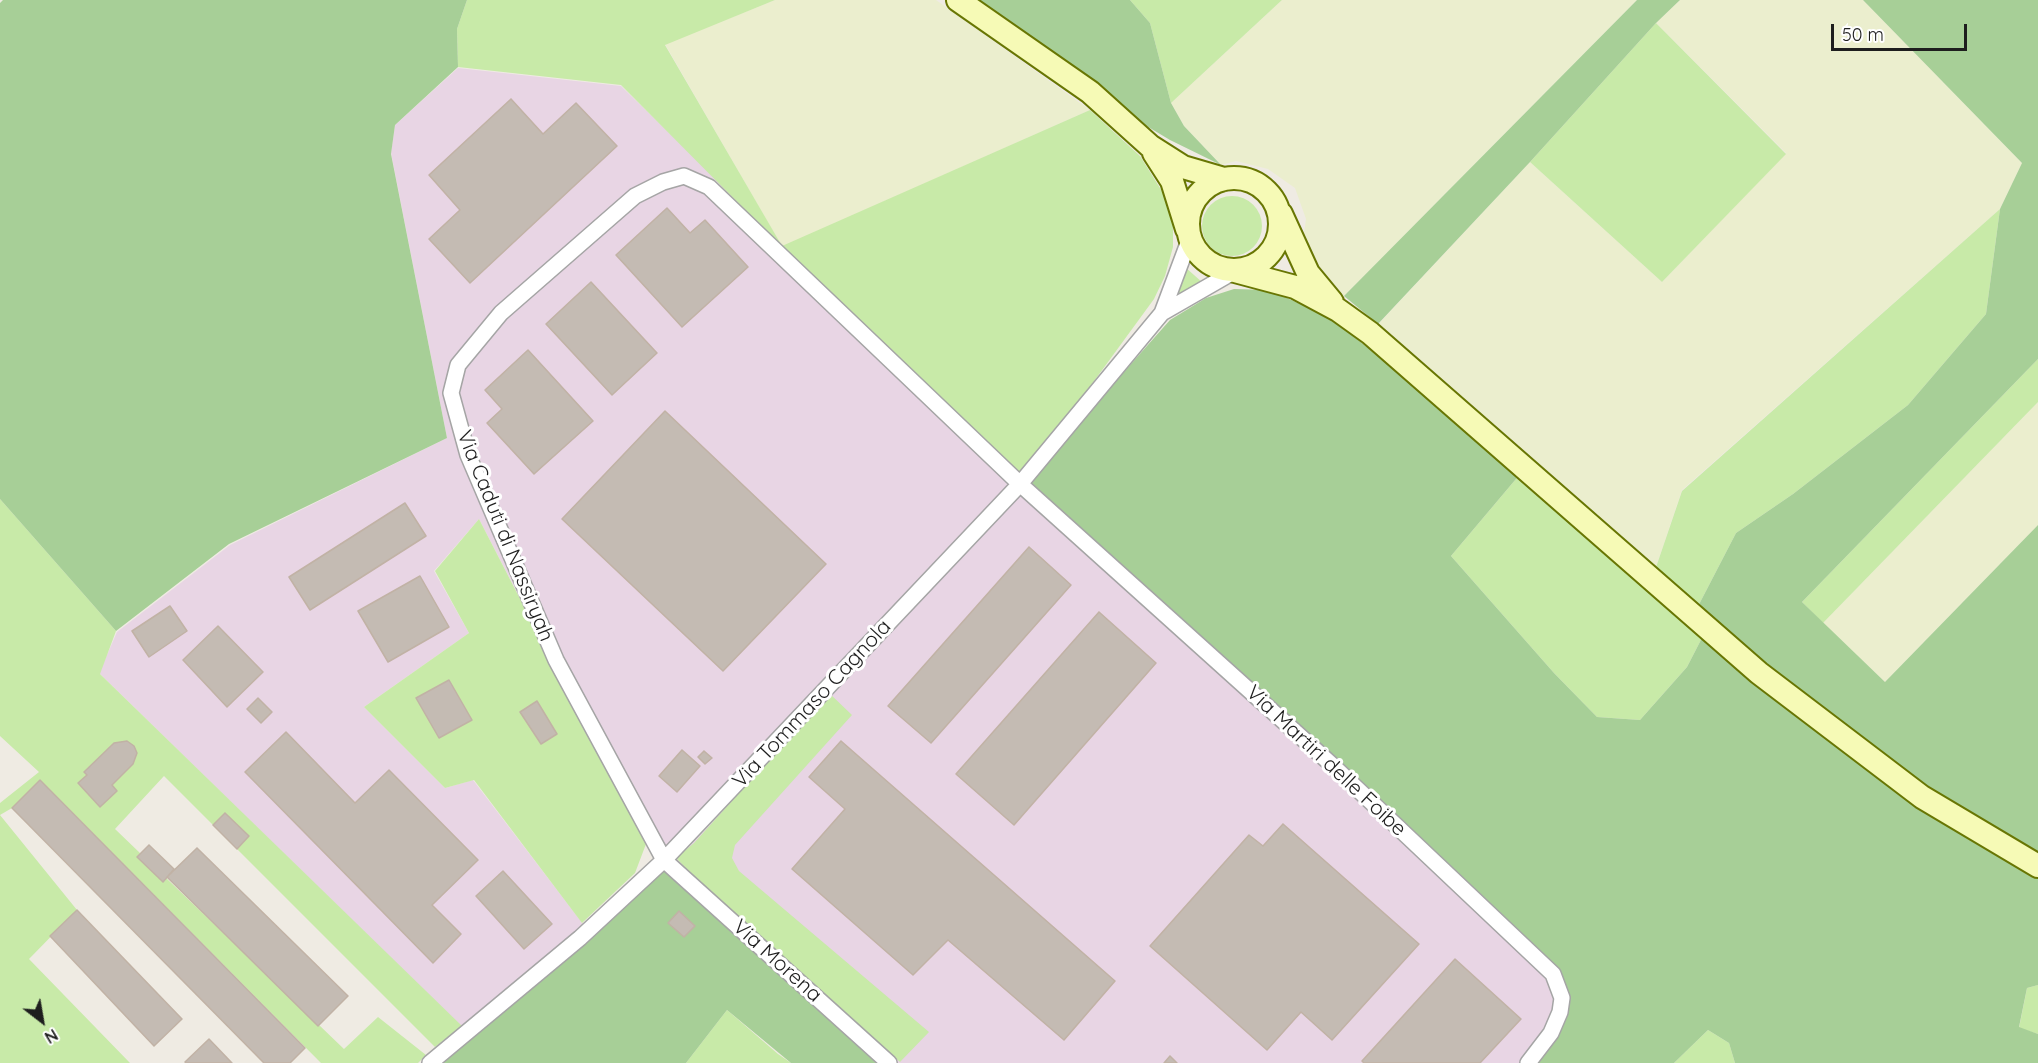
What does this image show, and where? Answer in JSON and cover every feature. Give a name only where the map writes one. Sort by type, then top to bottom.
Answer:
[{"type":"main road","points":[[958,0],[1090,92],[1150,146],[1183,167],[1224,179],[1245,179],[1263,188],[1271,196],[1278,209],[1308,273],[1338,310]]},
{"type":"main road","points":[[1150,146],[1172,182],[1190,238],[1198,254],[1212,266],[1295,287],[1338,310],[1370,333],[1759,673],[1922,797],[2038,866]]},
{"type":"main road","points":[[1190,238],[1188,226],[1195,200],[1206,187],[1224,179]]},
{"type":"main road","points":[[1235,271],[1252,268],[1275,247],[1281,228],[1278,209]]},
{"type":"street","name":"Via Caduti di Nassiryah","points":[[664,860],[555,660],[468,455],[451,393],[458,365],[501,313],[635,196],[663,182],[684,176],[709,187],[1020,484]]},
{"type":"street","name":"Via Tommaso Cagnola","points":[[429,1063],[580,938],[664,860],[1020,484],[1162,313],[1190,238]]},
{"type":"street","name":"Via Tommaso Cagnola","points":[[1162,313],[1235,271]]},
{"type":"street","name":"Via Martiri delle Foibe","points":[[1020,484],[1331,764],[1552,974],[1562,998],[1560,1012],[1551,1033],[1528,1063]]},
{"type":"street","name":"Via Morena","points":[[664,860],[889,1063]]},
{"type":"shaded area","points":[[458,68],[621,86],[1027,480],[1558,974],[1567,999],[1563,1025],[1531,1063],[881,1063],[647,844],[479,519],[434,571],[469,633],[364,707],[445,788],[473,780],[593,937],[472,1037],[99,673],[117,632],[230,545],[447,438],[391,153],[395,125]]},
{"type":"green space","points":[[3,0],[467,0],[457,29],[458,67],[395,125],[391,154],[447,438],[229,544],[116,631],[0,499],[0,3]]},
{"type":"green space","points":[[467,0],[775,0],[665,45],[782,246],[1090,110],[1140,156],[1165,196],[1173,224],[1173,247],[1165,276],[1154,299],[1024,477],[782,247],[621,85],[458,67],[457,29]]},
{"type":"green space","points":[[775,0],[936,0],[1090,110],[782,247],[665,44]]},
{"type":"green space","points":[[969,0],[1130,0],[1150,23],[1171,103],[1184,126],[1221,165],[1170,140],[1140,122]]},
{"type":"green space","points":[[1130,0],[1282,0],[1171,103],[1150,23]]},
{"type":"green space","points":[[1282,0],[1637,0],[1344,296],[1320,269],[1303,241],[1306,219],[1295,188],[1268,169],[1236,161],[1221,165],[1184,126],[1171,103]]},
{"type":"green space","points":[[1637,0],[1680,0],[1656,23],[1378,324],[1344,296]]},
{"type":"green space","points":[[1680,0],[1863,0],[2022,163],[2000,209],[1682,490],[1652,579],[1370,333],[1530,162],[1662,282],[1786,153],[1656,23]]},
{"type":"green space","points":[[1863,0],[2038,0],[2038,359],[1802,602],[1885,682],[2038,525],[2038,866],[1922,797],[1693,616],[1736,533],[1793,494],[1908,405],[1986,314],[2000,209],[2022,163]]},
{"type":"green space","points":[[1656,23],[1786,154],[1662,282],[1530,162]]},
{"type":"green space","points":[[1226,196],[1238,196],[1254,204],[1260,214],[1262,226],[1260,238],[1254,248],[1238,256],[1226,256],[1210,248],[1202,232],[1202,220],[1210,204]]},
{"type":"green space","points":[[2000,209],[1986,314],[1908,405],[1793,494],[1736,533],[1693,616],[1652,579],[1682,491]]},
{"type":"green space","points":[[1185,267],[1203,283],[1173,301]]},
{"type":"green space","points":[[1234,289],[1269,290],[1330,317],[1521,473],[1451,556],[1554,673],[1597,717],[1640,720],[1687,667],[1704,634],[2038,874],[2038,985],[2027,988],[2019,1027],[2038,1034],[2038,1063],[1735,1063],[1729,1043],[1708,1030],[1674,1063],[1531,1063],[1563,1024],[1568,998],[1558,974],[1028,480],[1170,320],[1206,298]]},
{"type":"green space","points":[[2038,359],[2038,402],[1823,623],[1802,602]]},
{"type":"green space","points":[[2038,402],[2038,525],[1885,682],[1823,623]]},
{"type":"green space","points":[[1521,473],[1704,634],[1687,667],[1640,720],[1597,717],[1554,673],[1451,556]]},
{"type":"green space","points":[[0,499],[116,631],[100,674],[462,1026],[435,1047],[164,776],[115,829],[344,1049],[378,1017],[426,1055],[418,1063],[321,1063],[40,780],[12,808],[0,815],[0,803],[39,772],[0,736]]},
{"type":"green space","points":[[479,519],[646,844],[635,873],[582,923],[474,780],[445,788],[364,707],[469,633],[435,571]]},
{"type":"green space","points":[[829,693],[852,715],[735,845],[732,858],[739,871],[929,1032],[900,1062],[700,883],[676,858],[694,843]]},
{"type":"green space","points":[[0,815],[77,910],[29,959],[130,1063],[0,1063]]},
{"type":"green space","points":[[665,869],[880,1063],[791,1063],[727,1010],[686,1063],[441,1063],[593,937]]},
{"type":"green space","points":[[2038,985],[2038,1034],[2019,1028],[2027,988]]},
{"type":"green space","points":[[727,1010],[778,1054],[791,1063],[686,1063]]},
{"type":"green space","points":[[1708,1030],[1729,1043],[1735,1063],[1674,1063]]},
{"type":"building","points":[[511,99],[543,134],[576,103],[617,146],[470,283],[429,239],[460,210],[429,175]]},
{"type":"building","points":[[667,208],[690,233],[705,220],[748,267],[682,327],[616,255]]},
{"type":"building","points":[[591,282],[657,353],[612,395],[546,324]]},
{"type":"building","points":[[528,350],[593,421],[534,474],[487,423],[502,409],[485,390]]},
{"type":"building","points":[[665,411],[826,564],[723,671],[562,519]]},
{"type":"building","points":[[405,503],[426,536],[310,610],[289,577]]},
{"type":"building","points":[[1029,547],[1071,585],[931,743],[888,706]]},
{"type":"building","points":[[420,576],[449,627],[388,662],[358,611]]},
{"type":"building","points":[[170,606],[187,631],[149,657],[132,631]]},
{"type":"building","points":[[1099,612],[1156,663],[1014,825],[956,774]]},
{"type":"building","points":[[218,626],[263,672],[227,707],[183,660]]},
{"type":"building","points":[[449,680],[472,720],[439,738],[416,698]]},
{"type":"building","points":[[258,698],[272,712],[261,723],[247,709]]},
{"type":"building","points":[[537,701],[557,734],[541,744],[520,712]]},
{"type":"building","points":[[286,732],[355,803],[389,770],[478,860],[432,905],[461,934],[433,963],[245,772]]},
{"type":"building","points":[[127,741],[134,746],[137,753],[133,764],[112,785],[117,791],[100,807],[78,783],[87,775],[84,772],[114,743]]},
{"type":"building","points":[[841,741],[1115,981],[1064,1040],[948,940],[913,975],[792,869],[845,809],[809,777]]},
{"type":"building","points":[[682,750],[700,766],[677,792],[659,776]]},
{"type":"building","points":[[704,751],[712,758],[705,764],[698,757]]},
{"type":"building","points":[[40,780],[305,1048],[290,1063],[264,1063],[12,808]]},
{"type":"building","points":[[225,813],[249,836],[237,849],[213,825]]},
{"type":"building","points":[[1283,824],[1419,944],[1332,1040],[1301,1012],[1267,1050],[1150,946],[1249,835],[1263,846]]},
{"type":"building","points":[[149,845],[174,869],[163,882],[137,857]]},
{"type":"building","points":[[197,848],[348,996],[318,1026],[167,877]]},
{"type":"building","points":[[503,871],[552,924],[524,949],[476,896]]},
{"type":"building","points":[[77,910],[182,1019],[154,1046],[50,936]]},
{"type":"building","points":[[679,911],[695,926],[684,937],[668,923]]},
{"type":"building","points":[[1455,959],[1521,1019],[1480,1063],[1364,1063],[1362,1061]]},
{"type":"building","points":[[209,1039],[232,1063],[185,1062]]},
{"type":"building","points":[[1170,1056],[1177,1063],[1164,1063]]}]
